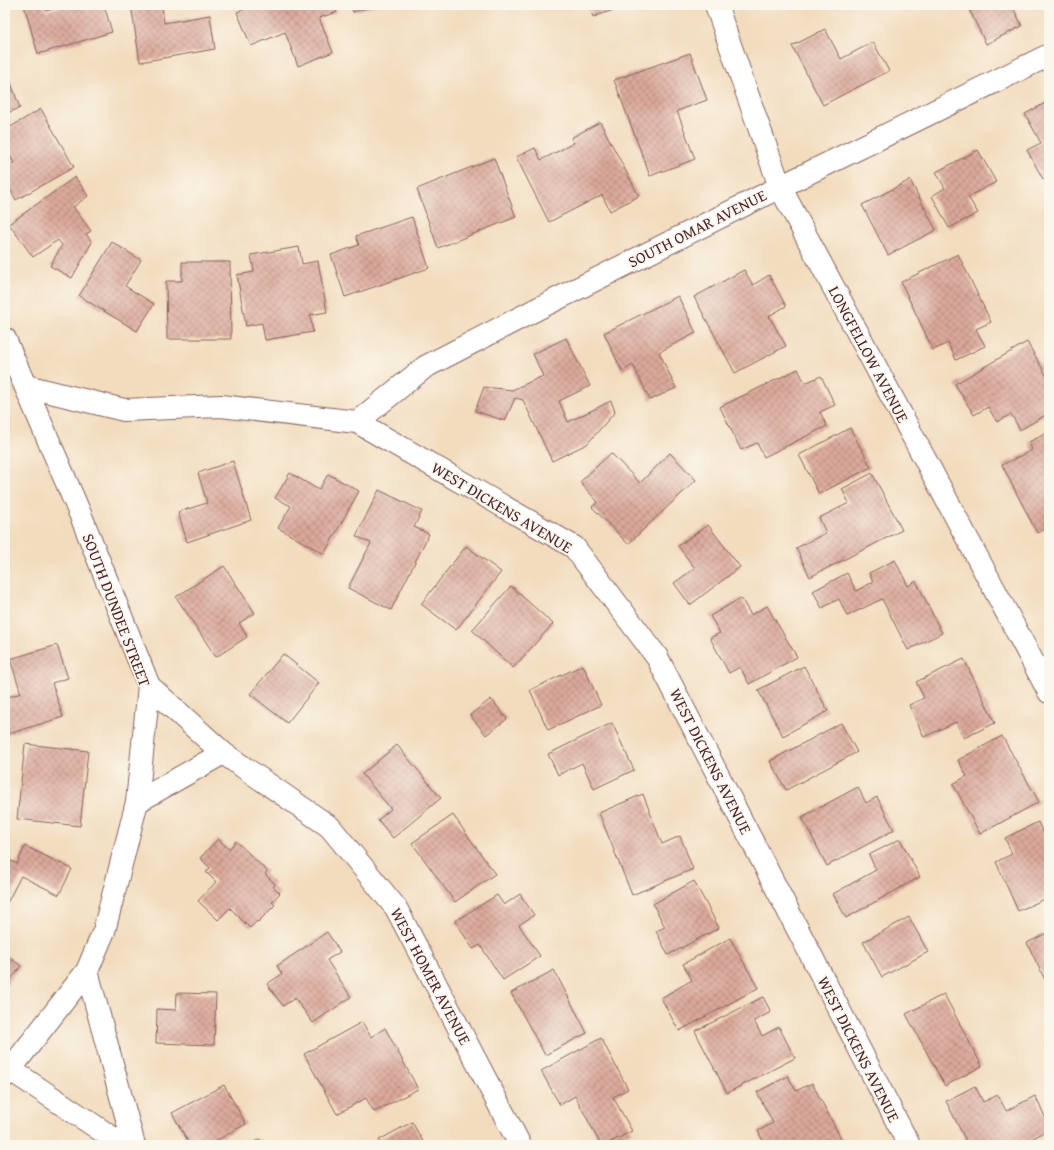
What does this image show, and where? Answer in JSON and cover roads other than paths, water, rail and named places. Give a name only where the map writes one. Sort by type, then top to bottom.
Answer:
[{"type":"street","name":"LONGFELLOW AVENUE","points":[[716,5],[780,187],[1049,692]]},
{"type":"street","name":"SOUTH OMAR AVENUE","points":[[358,422],[425,367],[780,187],[1049,56]]},
{"type":"street","name":"SOUTH DUNDEE STREET","points":[[5,339],[84,524],[149,686],[137,802],[104,931],[87,971],[8,1073]]},
{"type":"street","name":"WEST DICKENS AVENUE","points":[[26,386],[124,410],[221,406],[358,422],[574,547],[657,657],[909,1145]]},
{"type":"street","name":"WEST HOMER AVENUE","points":[[149,686],[223,753],[330,827],[396,908],[520,1145]]},
{"type":"street","points":[[137,802],[223,753]]},
{"type":"street","points":[[87,971],[134,1145]]},
{"type":"street","points":[[8,1073],[123,1145]]}]
